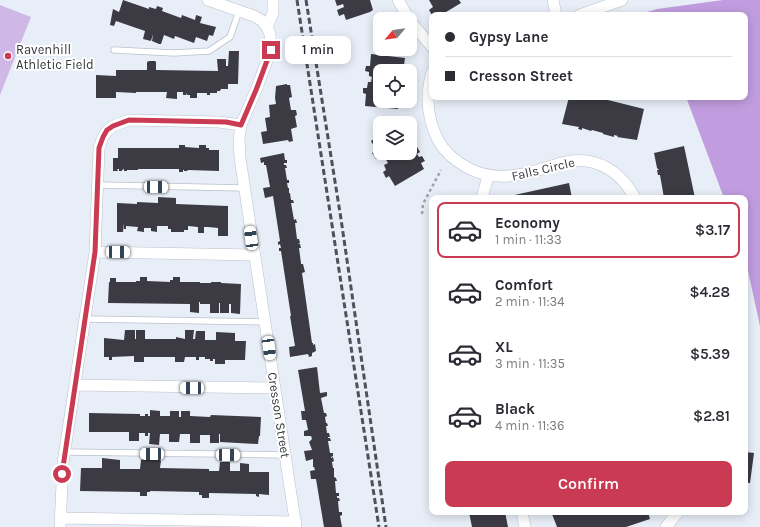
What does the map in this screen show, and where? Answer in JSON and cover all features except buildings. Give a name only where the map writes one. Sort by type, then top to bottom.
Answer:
[{"type":"street","points":[[208,0],[254,16],[261,20],[267,27]]},
{"type":"street","name":"Cresson Street","points":[[273,0],[273,13],[267,27],[270,34],[271,50],[241,125],[239,147],[296,525]]},
{"type":"street","points":[[398,0],[405,12]]},
{"type":"street","points":[[553,0],[555,12]]},
{"type":"street","points":[[588,12],[622,0]]},
{"type":"street","points":[[417,29],[429,43]]},
{"type":"street","name":"Falls Circle","points":[[429,81],[428,110],[431,122],[440,144],[447,154],[457,162],[488,176],[507,177],[519,176],[561,162],[577,160],[594,162],[618,175],[625,182],[633,195]]},
{"type":"street","points":[[241,125],[226,122],[136,119],[120,122],[107,130],[100,142],[95,252],[62,474],[61,523],[296,525]]},
{"type":"street","points":[[483,195],[488,176]]},
{"type":"street","points":[[95,252],[254,254]]},
{"type":"street","points":[[75,385],[275,388]]},
{"type":"street","points":[[522,515],[524,527]]},
{"type":"street","points":[[666,527],[676,515]]},
{"type":"lane","points":[[114,50],[174,52],[209,51],[230,37],[239,10]]},
{"type":"lane","points":[[98,186],[244,188]]},
{"type":"lane","points":[[85,319],[265,322]]},
{"type":"lane","points":[[65,452],[286,455]]},
{"type":"path","points":[[422,214],[423,204],[441,170]]},
{"type":"shaded area","points":[[723,0],[760,0],[760,326],[748,271],[748,195],[723,195],[687,100],[748,100],[748,12],[648,12],[657,9]]},
{"type":"shaded area","name":"Ravenhill Athletic Field","points":[[0,5],[31,17],[0,95]]},
{"type":"railway","points":[[297,0],[379,527]]},
{"type":"railway","points":[[306,0],[341,219],[386,527]]},
{"type":"place","name":"Ravenhill Athletic Field","points":[[8,56]]},
{"type":"route","points":[[62,474],[95,252],[100,142],[107,130],[113,126],[120,122],[136,119],[226,122],[241,125],[271,50]]}]
